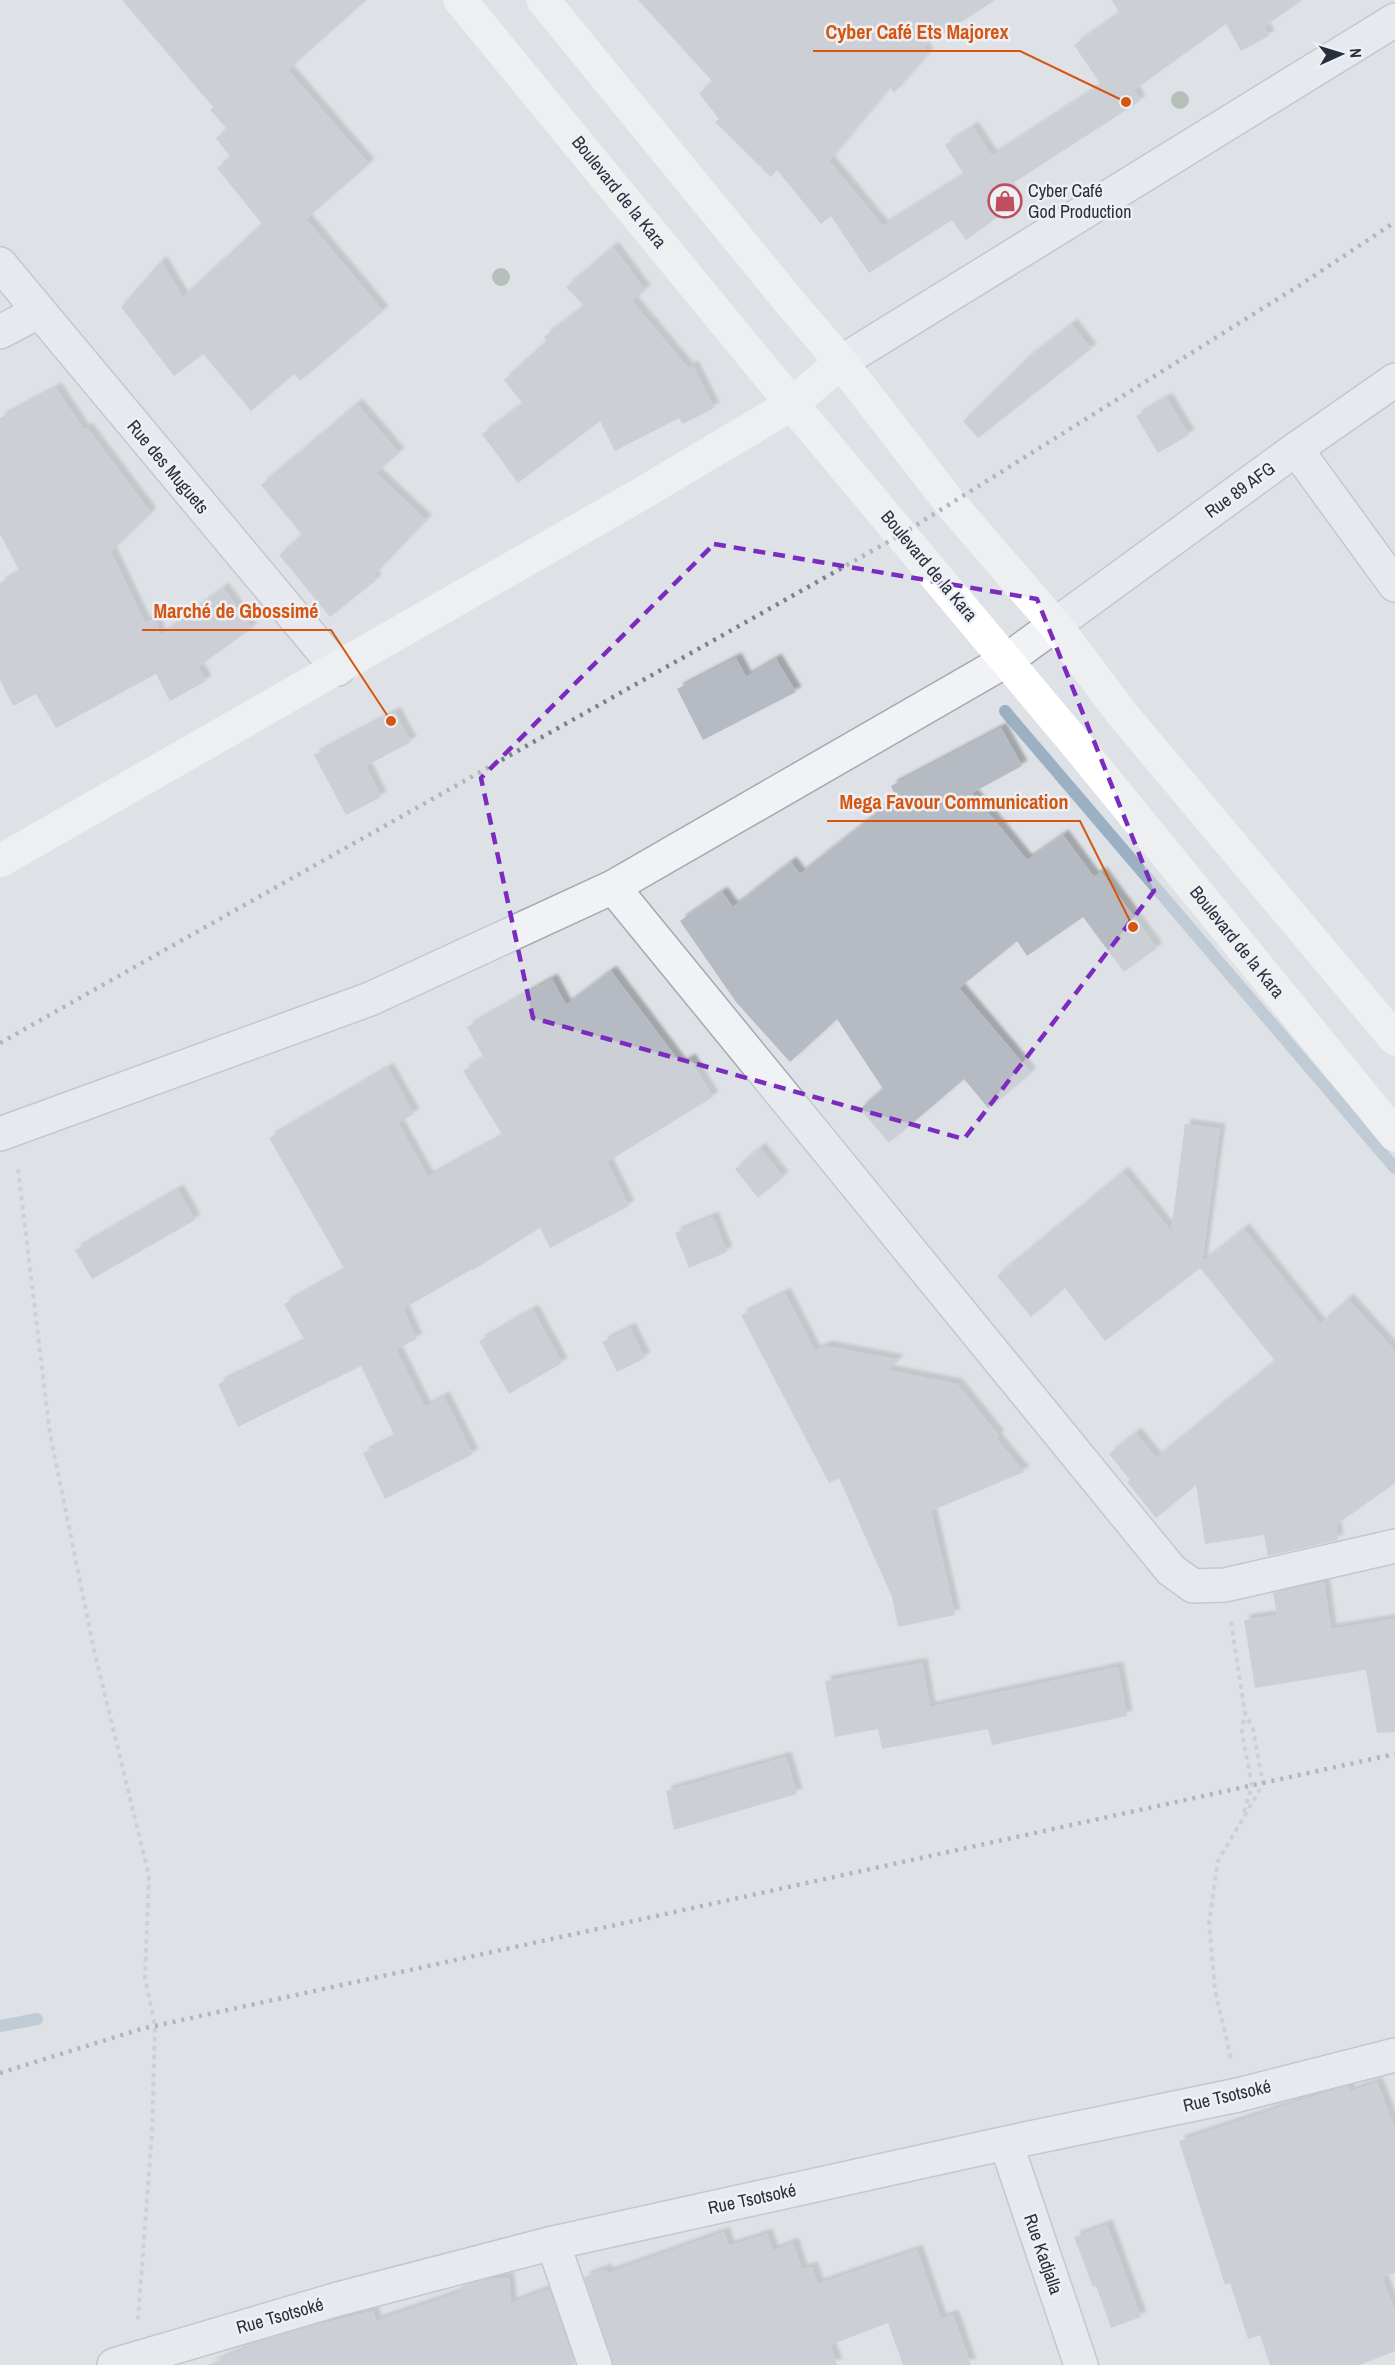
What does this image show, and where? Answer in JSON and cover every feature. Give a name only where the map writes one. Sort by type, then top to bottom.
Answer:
[{"type":"main road","name":"Boulevard de la Kara","points":[[460,0],[792,404],[1007,660],[1395,1135]]},
{"type":"main road","points":[[543,0],[792,306],[841,362],[950,503],[1057,625],[1123,715],[1395,1038]]},
{"type":"main road","points":[[0,861],[641,494],[792,404],[841,362]]},
{"type":"street","points":[[841,362],[1395,20]]},
{"type":"street","name":"Rue des Muguets","points":[[0,264],[338,669]]},
{"type":"street","points":[[0,332],[38,312]]},
{"type":"street","name":"Rue 89 AFG","points":[[7,1131],[370,999],[613,887],[1007,660],[1296,448],[1395,380]]},
{"type":"street","points":[[1296,448],[1395,585]]},
{"type":"street","points":[[613,887],[1171,1570],[1193,1586],[1225,1585],[1395,1546]]},
{"type":"street","name":"Rue Tsotsoké","points":[[125,2362],[338,2299],[553,2243],[1006,2143],[1238,2095],[1395,2055]]},
{"type":"street","name":"Rue Kadjalla","points":[[1006,2143],[1081,2365]]},
{"type":"street","points":[[553,2243],[595,2365]]},
{"type":"path","points":[[7,1131],[50,1434],[94,1650],[149,1876],[145,1978],[155,2026],[152,2133],[139,2292],[125,2362]]},
{"type":"path","points":[[1225,1585],[1245,1713],[1253,1729],[1263,1784],[1218,1861],[1209,1923],[1215,1990],[1238,2095]]},
{"type":"path","points":[[1242,1818],[1252,1786],[1242,1732],[1245,1713]]},
{"type":"highlighted area","points":[[714,544],[1037,599],[1154,891],[964,1139],[533,1018],[481,778]]},
{"type":"building","points":[[122,0],[366,0],[288,70],[369,164],[306,219],[383,311],[300,381],[294,374],[251,411],[203,354],[174,376],[121,307],[161,261],[183,297],[262,224],[217,168],[230,157],[216,138],[227,129],[210,110],[213,107]]},
{"type":"building","points":[[638,0],[995,0],[923,47],[928,54],[894,93],[890,87],[829,161],[883,226],[964,175],[945,145],[973,127],[992,156],[1101,85],[1074,45],[1120,13],[1111,0],[1302,0],[1264,27],[1269,36],[1241,51],[1226,24],[1134,90],[1140,101],[1007,187],[1017,203],[966,240],[952,220],[869,273],[831,216],[821,224],[777,170],[771,177],[715,122],[719,119],[699,93],[713,82]]},
{"type":"building","points":[[613,247],[645,290],[632,301],[688,368],[693,366],[714,408],[683,424],[679,418],[615,451],[600,421],[518,483],[482,434],[523,404],[504,380],[547,341],[544,337],[584,306],[566,287]]},
{"type":"building","points":[[1072,324],[1091,349],[978,438],[963,421],[1028,358]]},
{"type":"building","points":[[56,388],[84,430],[87,428],[151,513],[111,552],[145,623],[156,619],[160,636],[223,588],[252,628],[198,667],[206,681],[170,701],[156,674],[56,728],[36,694],[13,706],[0,680],[0,583],[20,572],[0,534],[0,418]]},
{"type":"building","points":[[1167,398],[1189,435],[1158,453],[1136,416]]},
{"type":"building","points":[[357,404],[399,453],[376,473],[426,520],[373,576],[376,580],[330,617],[279,555],[302,535],[261,485]]},
{"type":"building","points":[[736,658],[746,677],[776,659],[796,692],[703,740],[677,689]]},
{"type":"building","points":[[395,712],[411,742],[366,766],[381,797],[346,815],[314,755]]},
{"type":"building","points":[[1001,728],[1022,766],[972,793],[1027,860],[1063,835],[1094,877],[1101,872],[1157,948],[1124,972],[1083,917],[1027,956],[1017,941],[959,988],[1031,1073],[989,1109],[964,1079],[889,1143],[860,1109],[883,1089],[837,1019],[790,1062],[736,1002],[680,921],[722,892],[733,907],[791,862],[800,874],[896,798],[891,786]]},
{"type":"building","points":[[611,971],[681,1064],[690,1059],[713,1097],[607,1162],[629,1206],[550,1248],[540,1228],[473,1270],[403,1309],[417,1339],[396,1349],[425,1407],[444,1397],[473,1454],[385,1499],[363,1453],[395,1437],[361,1366],[238,1427],[218,1384],[305,1341],[284,1304],[345,1270],[269,1138],[388,1068],[414,1114],[398,1123],[428,1177],[503,1136],[463,1071],[484,1058],[467,1027],[552,979],[566,1005]]},
{"type":"building","points":[[1185,1124],[1220,1129],[1202,1262],[1244,1229],[1320,1324],[1348,1299],[1395,1351],[1395,1483],[1336,1525],[1338,1540],[1268,1556],[1264,1535],[1205,1544],[1196,1485],[1156,1518],[1127,1482],[1130,1480],[1109,1454],[1136,1433],[1156,1458],[1275,1361],[1200,1268],[1105,1341],[1065,1288],[1031,1317],[997,1276],[1123,1172],[1171,1231]]},
{"type":"building","points":[[760,1148],[783,1177],[758,1198],[735,1169]]},
{"type":"building","points":[[178,1190],[195,1220],[92,1279],[75,1250]]},
{"type":"building","points":[[713,1217],[727,1252],[689,1268],[675,1233]]},
{"type":"building","points":[[785,1293],[815,1351],[826,1346],[899,1360],[887,1370],[957,1384],[999,1436],[996,1438],[1024,1472],[931,1511],[955,1615],[898,1627],[892,1597],[839,1478],[829,1483],[741,1315]]},
{"type":"building","points":[[533,1310],[562,1363],[509,1394],[479,1341]]},
{"type":"building","points":[[630,1328],[645,1358],[617,1372],[602,1342]]},
{"type":"building","points":[[1324,1582],[1331,1629],[1395,1619],[1395,1732],[1377,1733],[1366,1670],[1255,1688],[1244,1620],[1277,1615],[1273,1593]]},
{"type":"building","points":[[922,1663],[930,1707],[1118,1667],[1127,1716],[992,1745],[988,1729],[882,1749],[878,1729],[835,1737],[825,1681]]},
{"type":"building","points":[[786,1757],[797,1794],[674,1830],[666,1791]]},
{"type":"building","points":[[1377,2082],[1395,2129],[1395,2273],[1382,2277],[1395,2311],[1395,2351],[1360,2365],[1270,2365],[1260,2335],[1248,2339],[1230,2283],[1225,2285],[1179,2141],[1348,2086],[1349,2092]]},
{"type":"building","points":[[1107,2225],[1141,2317],[1111,2328],[1096,2286],[1093,2287],[1074,2237]]},
{"type":"building","points":[[724,2232],[729,2246],[767,2234],[773,2251],[793,2243],[802,2270],[812,2267],[818,2284],[917,2250],[941,2319],[953,2315],[971,2365],[903,2365],[888,2323],[830,2345],[837,2365],[613,2365],[584,2277],[606,2269],[608,2273]]},
{"type":"building","points":[[509,2278],[511,2303],[549,2289],[575,2365],[208,2365],[270,2338],[373,2311],[376,2321],[461,2292],[461,2286],[488,2279]]},
{"type":"waterway","points":[[1005,711],[1395,1168]]},
{"type":"waterway","points":[[0,2026],[37,2019]]},
{"type":"railway","points":[[0,1043],[902,534],[1300,285],[1395,222]]},
{"type":"railway","points":[[0,2073],[141,2029],[1395,1754]]},
{"type":"place","name":"Cyber Café Ets Majorex","points":[[1126,102]]},
{"type":"place","name":"Cyber Café God Production","points":[[1005,201]]},
{"type":"place","name":"Marché de Gbossimé","points":[[391,721]]},
{"type":"place","name":"Mega Favour Communication","points":[[1133,927]]}]
